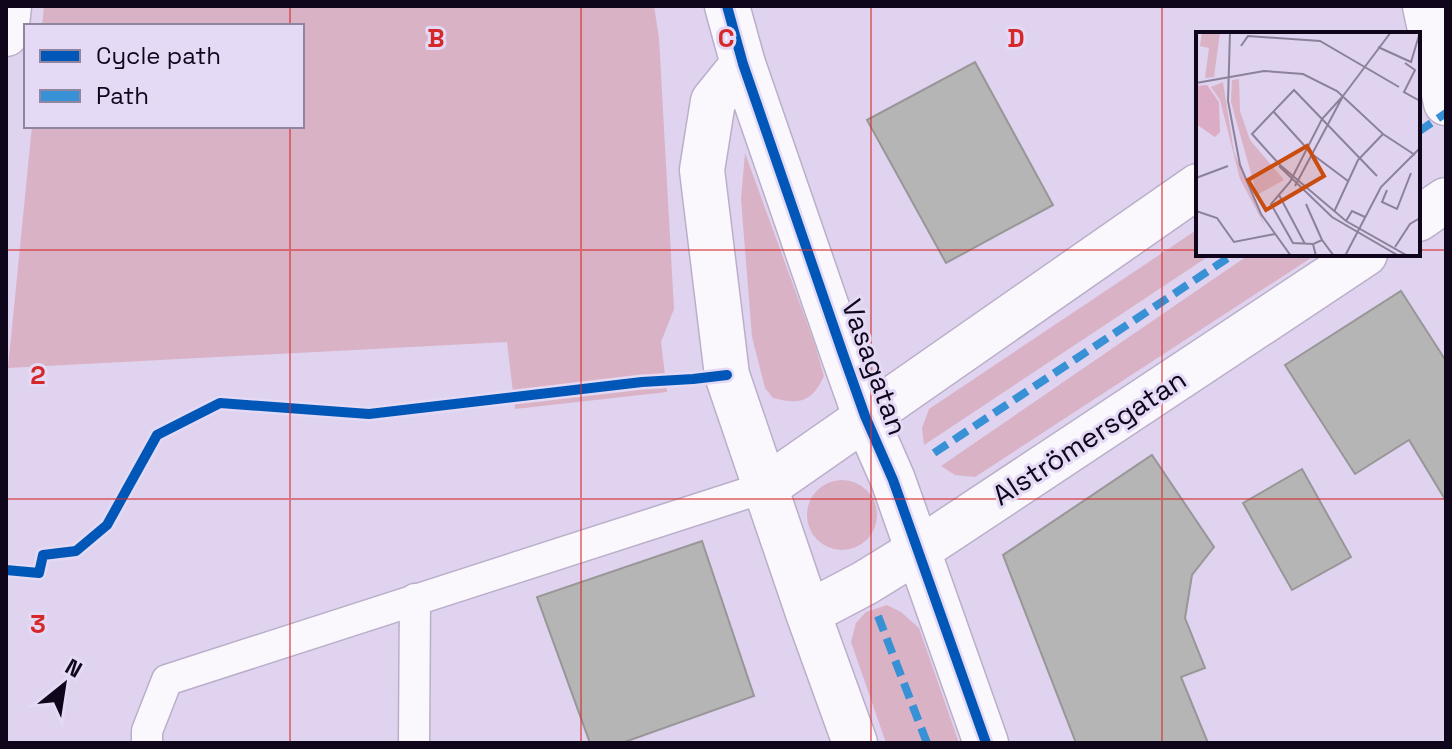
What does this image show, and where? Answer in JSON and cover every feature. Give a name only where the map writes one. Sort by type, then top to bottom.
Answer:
[{"type":"street","points":[[6,34],[9,6]]},
{"type":"street","name":"Vasagatan","points":[[727,6],[743,64],[865,416],[893,480],[986,743]]},
{"type":"street","points":[[1430,20],[1446,103]]},
{"type":"street","points":[[743,64],[713,101],[702,170],[727,375],[855,743]]},
{"type":"street","points":[[766,487],[1196,187]]},
{"type":"street","points":[[1420,218],[1446,200]]},
{"type":"street","name":"Alströmersgatan","points":[[808,613],[917,551],[1362,256]]},
{"type":"lane","points":[[147,743],[147,731],[167,680],[766,487]]},
{"type":"lane","points":[[415,599],[417,742]]},
{"type":"shaded area","points":[[44,6],[654,6],[659,38],[674,309],[661,342],[667,392],[515,409],[507,342],[8,368],[32,128],[304,128],[304,24],[42,24]]},
{"type":"shaded area","points":[[745,153],[824,376],[810,396],[798,401],[773,398],[765,388],[752,337],[741,199]]},
{"type":"shaded area","points":[[1196,230],[1196,256],[1209,256],[924,445],[922,428],[929,409]]},
{"type":"shaded area","points":[[1247,256],[1314,256],[975,477],[955,475],[941,466]]},
{"type":"shaded area","points":[[849,480],[871,495],[877,515],[875,529],[867,540],[856,548],[835,550],[817,540],[809,529],[807,508],[817,490],[828,482]]},
{"type":"shaded area","points":[[887,605],[901,612],[919,628],[959,743],[886,743],[851,642],[856,623],[866,612]]},
{"type":"building","points":[[975,62],[1053,205],[946,263],[867,120]]},
{"type":"building","points":[[1401,291],[1446,361],[1446,501],[1409,440],[1355,474],[1285,365]]},
{"type":"building","points":[[1152,455],[1214,547],[1192,575],[1185,618],[1205,668],[1181,677],[1208,743],[1076,743],[1003,555]]},
{"type":"building","points":[[1302,469],[1351,557],[1292,590],[1243,503]]},
{"type":"building","points":[[702,541],[754,696],[622,743],[590,743],[537,597]]},
{"type":"marked path","points":[[1420,131],[1446,113]]},
{"type":"marked path","points":[[934,453],[1231,256]]},
{"type":"marked path","points":[[878,616],[927,743]]},
{"type":"cycle path","points":[[727,6],[743,64],[843,354],[865,416],[893,480],[986,743]]},
{"type":"cycle path","points":[[6,570],[39,573],[43,555],[76,551],[107,525],[157,435],[220,403],[369,414],[727,375]]}]
